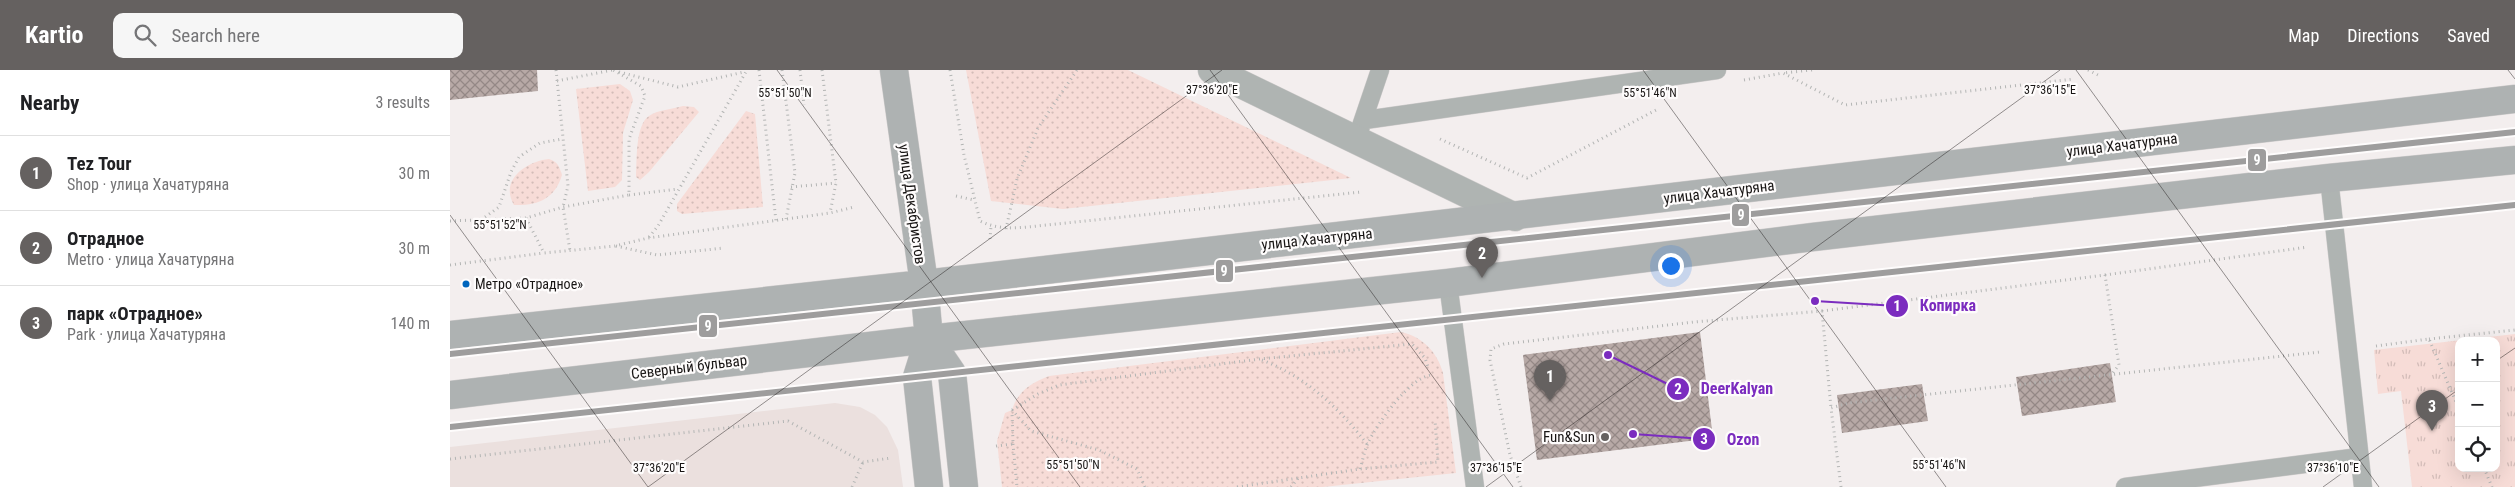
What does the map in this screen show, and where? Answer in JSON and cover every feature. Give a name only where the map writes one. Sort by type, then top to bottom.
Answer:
[{"type":"main road","name":"улица Декабристов","points":[[894,70],[924,284],[929,339],[917,377],[928,487]]},
{"type":"main road","name":"улица Хачатуряна","points":[[924,284],[2515,99]]},
{"type":"main road","points":[[929,339],[1448,283],[1803,238],[2329,178],[2515,160]]},
{"type":"main road","points":[[450,334],[924,284]]},
{"type":"main road","name":"улица Декабристов","points":[[929,339],[952,373],[964,487]]},
{"type":"main road","name":"Северный бульвар","points":[[450,395],[929,339]]},
{"type":"street","points":[[1212,70],[1360,129],[1515,216]]},
{"type":"lane","points":[[1380,70],[1360,129],[1687,72],[1717,70]]},
{"type":"lane","points":[[2329,178],[2363,487]]},
{"type":"lane","points":[[1448,283],[1475,487]]},
{"type":"lane","points":[[2125,487],[2360,457]]},
{"type":"path","points":[[556,70],[568,186],[563,206],[570,250]]},
{"type":"path","points":[[557,81],[613,70],[678,87],[746,71]]},
{"type":"path","points":[[613,70],[641,86],[645,96],[629,139],[629,195]]},
{"type":"path","points":[[759,70],[776,220]]},
{"type":"path","points":[[782,70],[795,173],[786,219]]},
{"type":"path","points":[[800,70],[804,105]]},
{"type":"path","points":[[822,70],[836,184],[830,213]]},
{"type":"path","points":[[950,70],[974,200],[980,221],[991,226],[1006,229],[1361,192]]},
{"type":"path","points":[[1006,229],[1017,179],[1038,128],[1077,70]]},
{"type":"path","points":[[1812,70],[1783,73],[1844,105],[2074,79]]},
{"type":"path","points":[[2088,70],[2100,76]]},
{"type":"path","points":[[648,238],[746,71]]},
{"type":"path","points":[[1433,136],[1527,178],[1663,106]]},
{"type":"path","points":[[480,220],[498,207],[511,172],[519,158],[540,143],[562,139]]},
{"type":"path","points":[[791,187],[836,184]]},
{"type":"path","points":[[450,221],[526,218],[563,206],[678,189]]},
{"type":"path","points":[[956,196],[974,200]]},
{"type":"path","points":[[450,265],[615,246],[648,238],[830,213],[854,207]]},
{"type":"path","points":[[526,218],[544,253]]},
{"type":"path","points":[[990,238],[991,226]]},
{"type":"path","points":[[615,246],[657,255],[724,248]]},
{"type":"path","points":[[1521,487],[1510,455],[1490,360],[1491,349],[1504,344],[1694,322],[1822,311],[2105,275],[2312,246]]},
{"type":"path","points":[[2105,275],[2120,365],[2112,374]]},
{"type":"path","points":[[1822,311],[1840,487]]},
{"type":"path","points":[[1831,408],[1848,403],[2349,350],[2515,330]]},
{"type":"path","points":[[2429,340],[2455,400]]},
{"type":"path","points":[[1012,410],[1038,394],[1059,385],[1260,359],[1412,344],[1425,358],[1431,375],[1424,376],[1407,390],[1379,425],[1368,444],[1360,469]]},
{"type":"path","points":[[1260,359],[1281,367],[1318,391],[1352,424],[1368,444]]},
{"type":"path","points":[[1012,410],[1012,444],[1016,487]]},
{"type":"path","points":[[1012,410],[1031,431],[1099,450],[1137,469],[1145,487]]},
{"type":"path","points":[[450,459],[788,421],[863,462],[899,456]]},
{"type":"path","points":[[996,446],[1012,444]]},
{"type":"path","points":[[852,487],[863,462]]},
{"type":"path","points":[[1237,487],[1360,469],[1438,462]]},
{"type":"path","points":[[2486,472],[2492,487]]},
{"type":"path","points":[[1291,487],[1300,477]]},
{"type":"shaded area","points":[[835,403],[860,407],[875,415],[887,427],[898,450],[903,487],[450,487],[450,447]]},
{"type":"green space","points":[[966,70],[1128,70],[1351,178],[1063,209],[991,201]]},
{"type":"green space","points":[[620,84],[630,91],[633,100],[623,133],[622,180],[615,187],[588,191],[576,89]]},
{"type":"green space","points":[[683,106],[694,107],[699,112],[649,172],[640,180],[636,177],[637,153],[639,135],[644,121],[656,112]]},
{"type":"green space","points":[[746,111],[755,114],[763,207],[682,214],[677,211],[677,204]]},
{"type":"green space","points":[[549,159],[558,165],[562,175],[555,190],[537,202],[514,205],[510,196],[510,188],[518,173],[532,164]]},
{"type":"green space","points":[[1401,332],[1409,334],[1428,346],[1440,365],[1443,373],[1456,473],[1323,487],[1002,487],[997,441],[1005,413],[1012,410],[1026,388],[1049,376]]},
{"type":"green space","points":[[2515,334],[2515,487],[2412,487],[2401,391],[2378,394],[2374,350],[2455,341],[2455,472],[2500,472],[2500,337],[2489,337]]},
{"type":"building","points":[[450,70],[537,70],[538,91],[450,100]]},
{"type":"building","points":[[1700,332],[1713,438],[1537,460],[1523,355]]},
{"type":"building","points":[[2110,363],[2116,402],[2022,416],[2016,377]]},
{"type":"building","points":[[1922,384],[1928,421],[1842,433],[1837,395]]},
{"type":"transit line","name":"9","points":[[450,354],[2515,132]]},
{"type":"transit line","name":"9","points":[[450,427],[2515,205]]},
{"type":"place","name":"Отрадное","points":[[1482,278]]},
{"type":"place","name":"Метро «Отрадное»","points":[[466,284]]},
{"type":"place","name":"Копирка","points":[[1815,301]]},
{"type":"place","name":"DeerKalyan","points":[[1608,355]]},
{"type":"place","name":"Tez Tour","points":[[1550,401]]},
{"type":"place","name":"парк «Отрадное»","points":[[2432,431]]},
{"type":"place","name":"Ozon","points":[[1633,434]]},
{"type":"place","name":"Fun&Sun","points":[[1605,437]]}]
